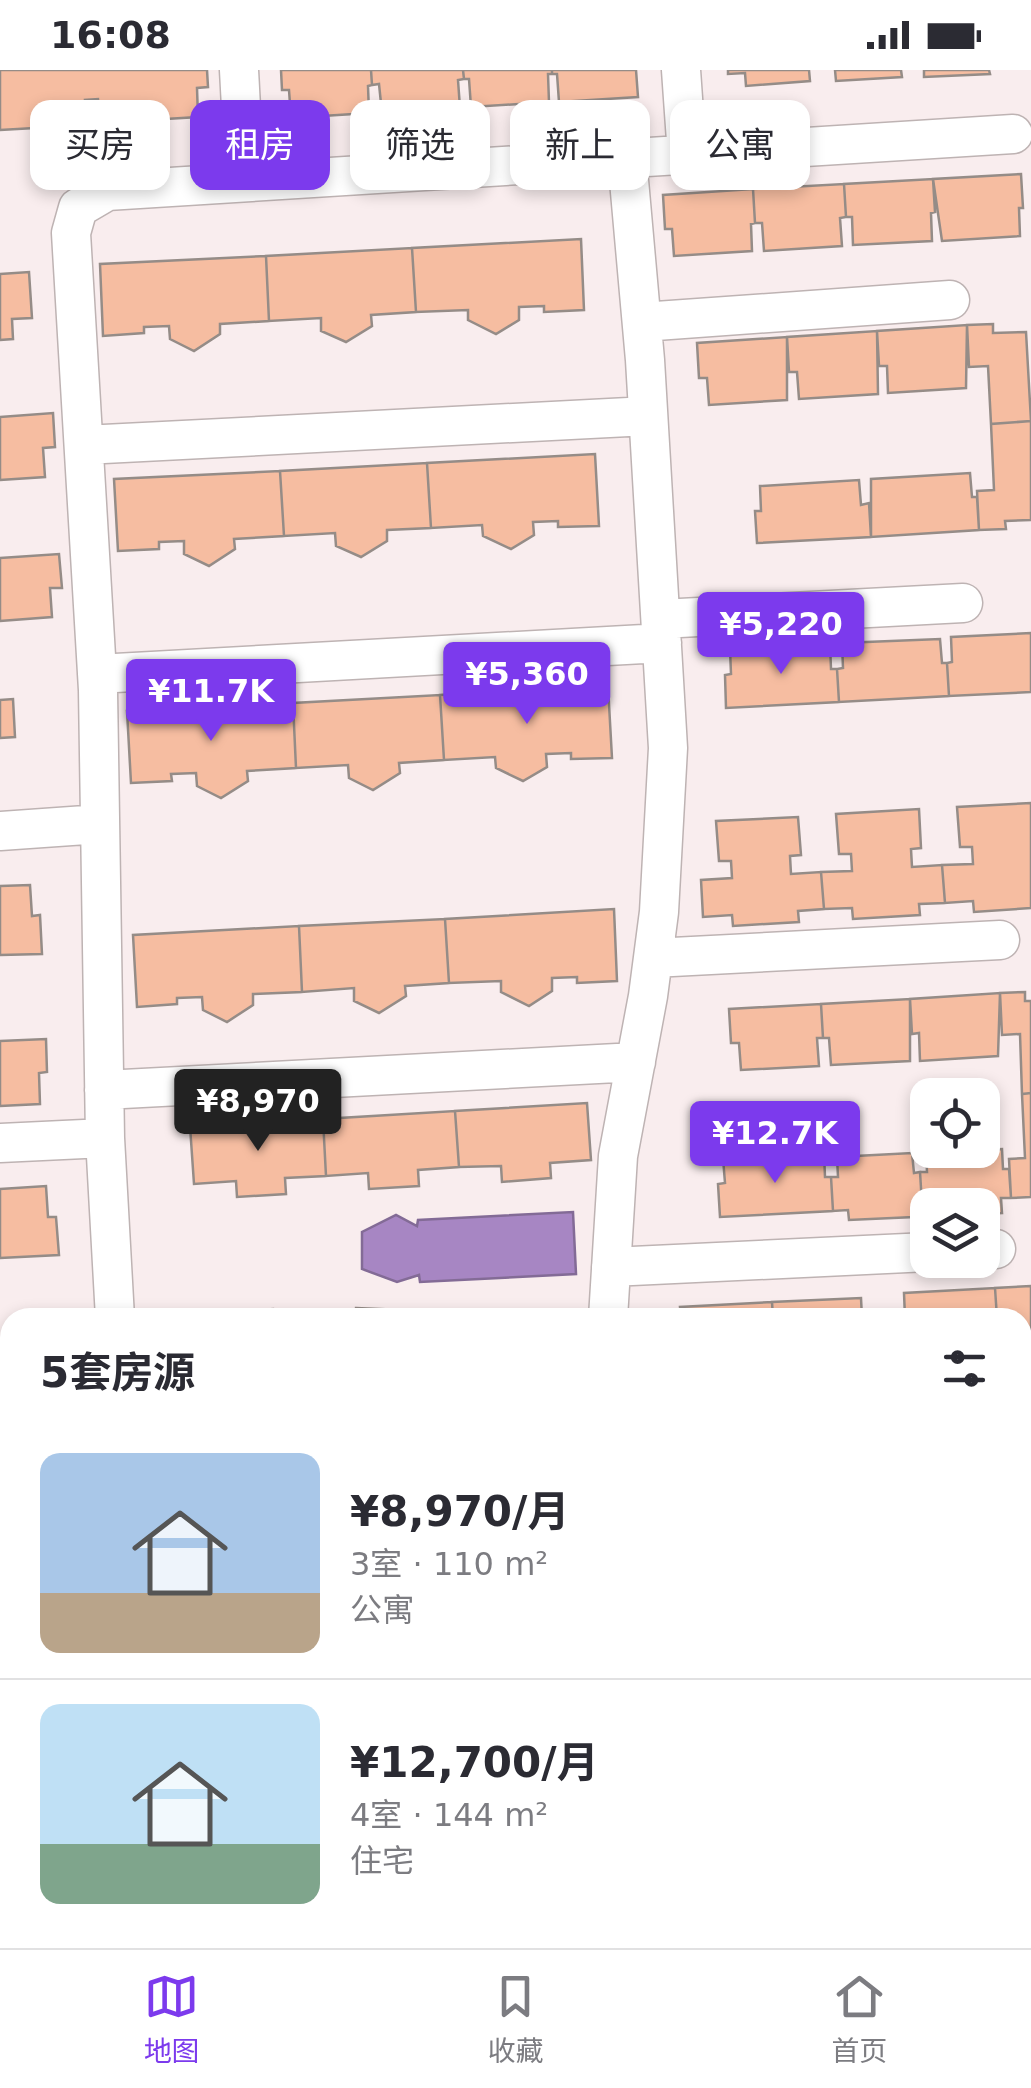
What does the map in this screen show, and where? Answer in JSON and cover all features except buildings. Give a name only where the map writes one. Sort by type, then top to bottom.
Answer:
[{"type":"street","points":[[239,70],[241,100]]},
{"type":"street","points":[[682,70],[683,100]]},
{"type":"street","points":[[810,147],[1013,134]]},
{"type":"street","points":[[330,177],[510,165]]},
{"type":"street","points":[[114,1308],[104,1090],[98,674],[71,233],[78,208],[108,191],[190,186]]},
{"type":"street","points":[[609,1308],[618,1156],[659,912],[668,748],[631,190]]},
{"type":"street","points":[[642,322],[950,300]]},
{"type":"street","points":[[84,444],[648,416]]},
{"type":"street","points":[[98,674],[661,631],[963,603]]},
{"type":"street","points":[[0,830],[100,824]]},
{"type":"street","points":[[652,958],[1000,940]]},
{"type":"street","points":[[104,1090],[636,1062]]},
{"type":"street","points":[[0,1143],[106,1138]]},
{"type":"street","points":[[612,1267],[910,1253]]},
{"type":"shaded area","points":[[573,1212],[576,1274],[420,1282],[419,1275],[397,1282],[362,1269],[362,1232],[396,1215],[417,1226],[418,1220]]}]
